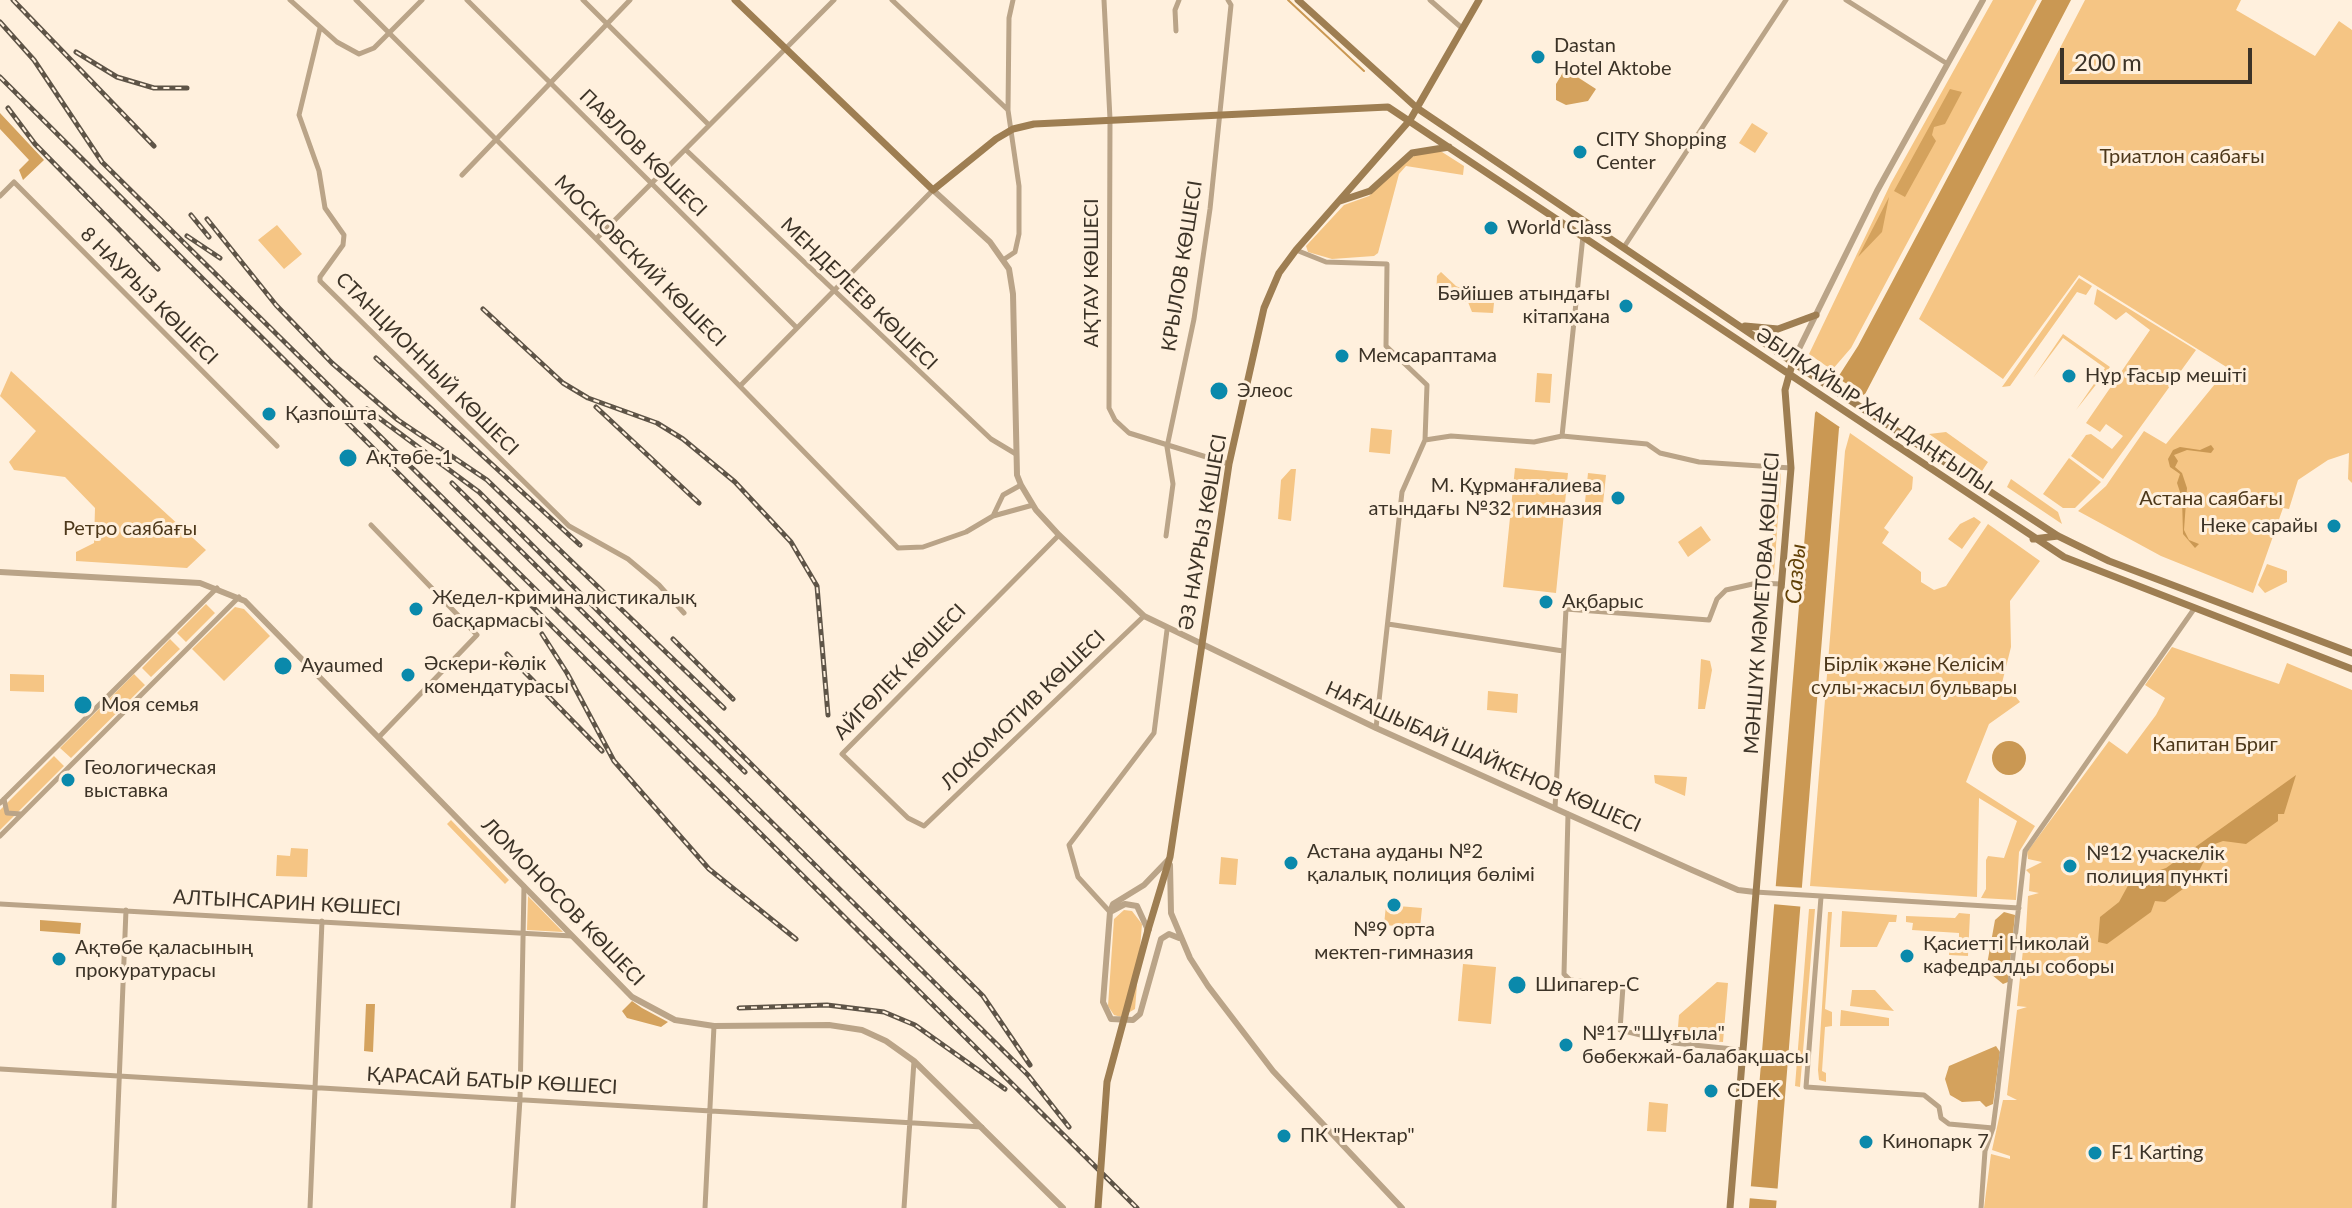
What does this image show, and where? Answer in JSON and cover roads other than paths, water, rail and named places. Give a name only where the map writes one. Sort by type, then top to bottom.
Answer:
[{"type":"main road","points":[[735,0],[933,190],[1013,129]]},
{"type":"main road","name":"ӘБІЛҚАЙЫР ХАН ДАҢҒЫЛЫ","points":[[1298,0],[1417,108],[1823,382],[2058,536],[2109,561],[2352,653]]},
{"type":"main road","name":"ӘЗ НАУРЫЗ КӨШЕСІ","points":[[1098,1208],[1107,1082],[1170,857],[1229,464],[1264,308],[1279,273],[1296,250],[1410,120],[1479,0]]},
{"type":"main road","name":"ӘБІЛҚАЙЫР ХАН ДАҢҒЫЛЫ","points":[[1013,129],[1053,121],[1381,106],[1410,120],[2033,539],[2077,563],[2352,669]]},
{"type":"main road","points":[[1338,202],[1370,191],[1412,153],[1449,147]]},
{"type":"main road","points":[[1477,167],[1486,154]]},
{"type":"main road","points":[[1666,291],[1675,281]]},
{"type":"main road","points":[[1743,326],[1778,329],[1816,315]]},
{"type":"main road","points":[[1722,329],[1729,317]]},
{"type":"main road","name":"МӘНШҮК МӘМЕТОВА КӨШЕСІ","points":[[1730,1208],[1791,468],[1785,403],[1787,374],[1793,361]]},
{"type":"main road","points":[[1924,465],[1940,462],[1957,469]]},
{"type":"main road","points":[[2033,539],[2058,536]]},
{"type":"street","points":[[290,0],[320,28],[351,52],[359,54],[367,53],[422,0]]},
{"type":"street","name":"МОСКОВСКИЙ КӨШЕСІ","points":[[356,0],[596,239],[898,548],[923,547],[966,532],[993,516]]},
{"type":"street","name":"ПАВЛОВ КӨШЕСІ","points":[[467,0],[797,328]]},
{"type":"street","points":[[583,0],[709,125]]},
{"type":"street","points":[[462,175],[495,137],[630,0]]},
{"type":"street","points":[[596,239],[834,0]]},
{"type":"street","points":[[892,0],[1008,110]]},
{"type":"street","points":[[1003,260],[1015,252],[1018,244],[1019,186],[1008,110],[1009,18],[1013,0]]},
{"type":"street","name":"АҚТАУ КӨШЕСІ","points":[[1104,0],[1110,119],[1109,408],[1115,420],[1129,433],[1229,464]]},
{"type":"street","points":[[1176,31],[1175,10],[1179,0]]},
{"type":"street","name":"КРЫЛОВ КӨШЕСІ","points":[[1166,536],[1173,484],[1167,447],[1194,319],[1220,114],[1222,68],[1231,5],[1228,0]]},
{"type":"street","points":[[1430,0],[1463,29]]},
{"type":"street","points":[[1624,247],[1786,0]]},
{"type":"street","points":[[1846,0],[1946,63]]},
{"type":"street","name":"МӘНШҮК МӘМЕТОВА КӨШЕСІ","points":[[1793,361],[1881,182],[1983,0]]},
{"type":"street","name":"СТАНЦИОННЫЙ КӨШЕСІ","points":[[320,28],[299,115],[319,171],[325,208],[344,235],[343,245],[320,281],[569,526],[628,559],[659,585],[684,613]]},
{"type":"street","name":"МЕНДЕЛЕЕВ КӨШЕСІ","points":[[686,150],[991,439],[1016,454]]},
{"type":"street","name":"8 НАУРЫЗ КӨШЕСІ","points":[[0,196],[14,182],[277,446]]},
{"type":"street","points":[[740,386],[933,190],[990,242],[1009,269],[1013,294],[1016,454],[1021,485],[1003,495],[993,516]]},
{"type":"street","points":[[1562,436],[1583,235]]},
{"type":"street","points":[[1296,250],[1326,262],[1387,264],[1386,346],[1427,385],[1425,440],[1402,492],[1376,728]]},
{"type":"street","points":[[1425,440],[1451,436],[1534,442],[1562,436],[1647,444],[1660,453],[1699,462],[1791,468]]},
{"type":"street","name":"НАҒАШЫБАЙ ШАЙКЕНОВ КӨШЕСІ","points":[[1021,485],[1033,505],[1059,535],[1144,616],[1167,630],[1376,728],[1738,890],[1755,892]]},
{"type":"street","points":[[993,516],[1033,505]]},
{"type":"street","points":[[371,525],[477,635],[379,737]]},
{"type":"street","name":"АЙГӨЛЕК КӨШЕСІ","points":[[924,826],[908,818],[842,754],[1059,535]]},
{"type":"street","name":"ЛОМОНОСОВ КӨШЕСІ","points":[[0,572],[187,582],[217,588],[239,597],[632,997],[675,1020],[714,1026],[829,1025],[862,1030],[886,1041],[914,1061],[1063,1208]]},
{"type":"street","points":[[1555,808],[1566,609],[1709,620],[1721,593],[1732,587],[1782,584]]},
{"type":"street","points":[[22,814],[7,813],[2,801],[217,588]]},
{"type":"street","points":[[0,836],[239,597]]},
{"type":"street","points":[[1981,1208],[1985,1151],[1993,1128],[2025,851],[2194,609]]},
{"type":"street","name":"ЛОКОМОТИВ КӨШЕСІ","points":[[924,826],[1144,616]]},
{"type":"street","points":[[1388,624],[1563,651]]},
{"type":"street","points":[[1110,912],[1082,882],[1069,845],[1154,733],[1167,630]]},
{"type":"street","points":[[1568,814],[1564,974],[1570,980],[1623,986],[1620,1030],[1674,1043],[1743,1050]]},
{"type":"street","points":[[1170,857],[1151,879],[1113,904],[1110,912],[1103,1002],[1111,1019],[1133,1020],[1140,1014],[1161,939],[1169,934],[1181,941]]},
{"type":"street","points":[[1170,857],[1170,904],[1181,941],[1208,986],[1273,1071],[1402,1208]]},
{"type":"street","points":[[513,1208],[520,1099],[524,886]]},
{"type":"street","points":[[1755,892],[2019,908]]},
{"type":"street","points":[[1821,897],[1806,1087],[1924,1095],[1939,1107],[1941,1118],[1949,1124],[1993,1128]]},
{"type":"street","name":"АЛТЫНСАРИН КӨШЕСІ","points":[[0,904],[572,936]]},
{"type":"street","points":[[1110,912],[1125,904],[1137,906],[1148,930]]},
{"type":"street","points":[[114,1208],[122,1076],[126,910]]},
{"type":"street","points":[[310,1208],[322,921]]},
{"type":"street","points":[[705,1208],[714,1026]]},
{"type":"street","points":[[904,1208],[914,1061]]},
{"type":"street","name":"ҚАРАСАЙ БАТЫР КӨШЕСІ","points":[[0,1069],[983,1127]]},
{"type":"waterway","points":[[1288,0],[1364,71]]},
{"type":"railway","points":[[13,0],[154,146]]},
{"type":"railway","points":[[0,22],[34,60],[102,162],[1028,1075],[1069,1127]]},
{"type":"railway","points":[[76,52],[117,77],[154,88],[187,88]]},
{"type":"railway","points":[[0,77],[1137,1208]]},
{"type":"railway","points":[[8,108],[35,144],[158,269]]},
{"type":"railway","points":[[191,215],[209,237]]},
{"type":"railway","points":[[207,219],[276,305],[332,363],[398,420],[487,480],[724,708]]},
{"type":"railway","points":[[187,236],[220,258]]},
{"type":"railway","points":[[483,309],[563,383],[588,398],[657,423],[683,439],[735,482],[791,542],[817,586],[828,715]]},
{"type":"railway","points":[[376,358],[580,545]]},
{"type":"railway","points":[[596,407],[699,503]]},
{"type":"railway","points":[[367,409],[479,492],[983,996],[1030,1065]]},
{"type":"railway","points":[[452,483],[745,772]]},
{"type":"railway","points":[[542,634],[567,673],[614,761],[709,869],[796,939]]},
{"type":"railway","points":[[673,639],[733,699]]},
{"type":"railway","points":[[507,654],[602,751]]},
{"type":"railway","points":[[739,1008],[827,1005],[884,1012],[915,1025],[1005,1089]]},
{"type":"place","name":"Dastan Hotel Aktobe","points":[[1538,57]]},
{"type":"place","name":"CITY Shopping Center","points":[[1580,152]]},
{"type":"place","name":"World Class","points":[[1491,228]]},
{"type":"place","name":"Бәйішев атындағы кітапхана","points":[[1626,306]]},
{"type":"place","name":"Мемсараптама","points":[[1342,356]]},
{"type":"place","name":"Нұр Ғасыр мешіті","points":[[2069,376]]},
{"type":"place","name":"Элеос","points":[[1219,391]]},
{"type":"place","name":"Қазпошта","points":[[269,414]]},
{"type":"place","name":"Ақтөбе-1","points":[[348,458]]},
{"type":"place","name":"М. Құрманғалиева атындағы №32 гимназия","points":[[1618,498]]},
{"type":"place","name":"Неке сарайы","points":[[2334,526]]},
{"type":"place","name":"Ақбарыс","points":[[1546,602]]},
{"type":"place","name":"Жедел-криминалистикалық басқармасы","points":[[416,609]]},
{"type":"place","name":"Ayaumed","points":[[283,666]]},
{"type":"place","name":"Әскери-көлік комендатурасы","points":[[408,675]]},
{"type":"place","name":"Моя семья","points":[[83,705]]},
{"type":"place","name":"Геологическая выставка","points":[[68,780]]},
{"type":"place","name":"Астана ауданы №2 қалалық полиция бөлімі","points":[[1291,863]]},
{"type":"place","name":"№12 учаскелік полиция пункті","points":[[2070,866]]},
{"type":"place","name":"№9 орта мектеп-гимназия","points":[[1394,905]]},
{"type":"place","name":"Қасиетті Николай кафедралды соборы","points":[[1907,956]]},
{"type":"place","name":"Ақтөбе қаласының прокуратурасы","points":[[59,959]]},
{"type":"place","name":"Шипагер-С","points":[[1517,985]]},
{"type":"place","name":"№17 \"Шұғыла\" бөбекжай-балабақшасы","points":[[1566,1045]]},
{"type":"place","name":"CDEK","points":[[1711,1091]]},
{"type":"place","name":"ПК \"Нектар\"","points":[[1284,1136]]},
{"type":"place","name":"Кинопарк 7","points":[[1866,1142]]},
{"type":"place","name":"F1 Karting","points":[[2095,1153]]},
{"type":"park label","name":"Триатлон саябағы","points":[[2182,157]]},
{"type":"park label","name":"Астана саябағы","points":[[2211,499]]},
{"type":"park label","name":"Ретро саябағы","points":[[130,529]]},
{"type":"park label","name":"Бірлік және Келісім сулы-жасыл бульвары","points":[[1914,676]]},
{"type":"park label","name":"Капитан Бриг","points":[[2215,745]]},
{"type":"water label","name":"Сазды","points":[[1796,574]]}]
